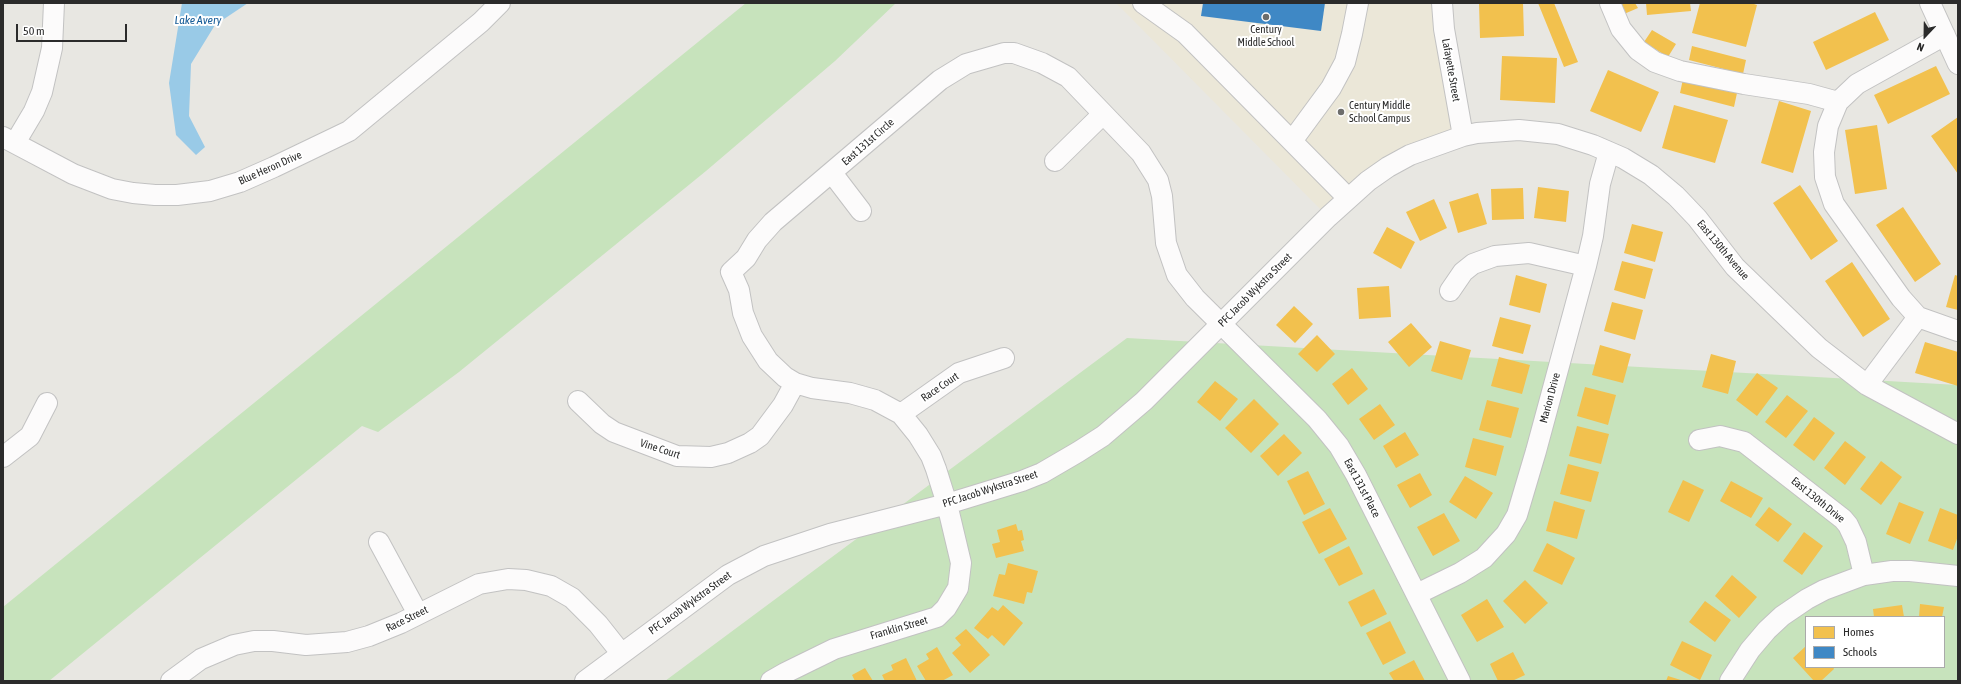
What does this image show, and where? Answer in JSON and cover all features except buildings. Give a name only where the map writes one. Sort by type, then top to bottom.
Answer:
[{"type":"street","points":[[9,140],[34,111],[42,92],[52,48],[54,3]]},
{"type":"street","name":"Blue Heron Drive","points":[[9,140],[73,174],[112,188],[134,193],[155,195],[177,195],[210,191],[240,182],[349,130],[481,22],[500,3]]},
{"type":"street","points":[[1143,3],[1184,33],[1348,198]]},
{"type":"street","points":[[1292,141],[1330,88],[1344,62],[1352,34],[1358,3]]},
{"type":"street","name":"Lafayette Street","points":[[1442,3],[1444,29],[1463,136]]},
{"type":"street","points":[[1610,3],[1622,29],[1638,50],[1655,62],[1680,71],[1744,84],[1809,94],[1838,102]]},
{"type":"street","points":[[1930,3],[1958,64]]},
{"type":"street","points":[[1945,35],[1857,84],[1838,102],[1828,126],[1824,152],[1825,177],[1834,204],[1901,298],[1918,317],[1958,331]]},
{"type":"street","name":"East 131st Circle","points":[[947,504],[931,456],[918,435],[901,414],[875,400],[850,393],[812,388],[795,383],[768,360],[752,336],[743,313],[739,290],[731,272],[746,258],[757,240],[773,222],[940,80],[966,64],[1004,53],[1014,53],[1052,67],[1077,86],[1141,153],[1148,163],[1158,180],[1162,196],[1166,243],[1173,266],[1184,285],[1222,325]]},
{"type":"street","points":[[1055,161],[1103,114]]},
{"type":"street","name":"East 130th Avenue","points":[[1463,136],[1485,132],[1519,130],[1537,131],[1575,138],[1609,152],[1651,175],[1676,196],[1697,218],[1735,267],[1819,348],[1867,386],[1958,434]]},
{"type":"street","name":"PFC Jacob Wykstra Street","points":[[585,681],[728,575],[764,556],[830,534],[947,504],[1022,481],[1042,473],[1103,436],[1144,401],[1348,198],[1388,167],[1432,146],[1463,136]]},
{"type":"street","name":"Marion Drive","points":[[1416,594],[1460,573],[1484,558],[1506,534],[1517,515],[1536,451],[1586,266],[1593,236],[1600,184],[1609,152]]},
{"type":"street","points":[[832,173],[861,211]]},
{"type":"street","points":[[1450,291],[1463,272],[1472,264],[1495,256],[1529,253],[1586,266]]},
{"type":"street","points":[[1867,386],[1918,317]]},
{"type":"street","name":"East 131st Place","points":[[1222,325],[1311,414],[1339,446],[1356,475],[1460,681]]},
{"type":"street","name":"Race Court","points":[[901,414],[959,373],[1004,358]]},
{"type":"street","name":"Vine Court","points":[[578,401],[602,424],[614,432],[677,456],[711,457],[728,453],[750,443],[760,436],[783,405],[795,383]]},
{"type":"street","points":[[3,457],[30,436],[47,403]]},
{"type":"street","name":"East 130th Drive","points":[[1699,440],[1720,436],[1738,439],[1785,473],[1848,525],[1856,542],[1864,575]]},
{"type":"street","name":"Franklin Street","points":[[771,681],[785,672],[834,649],[937,617],[946,608],[958,588],[961,563],[947,504]]},
{"type":"street","points":[[379,542],[418,614]]},
{"type":"street","points":[[1730,681],[1750,650],[1782,616],[1807,599],[1824,590],[1864,575],[1910,571],[1958,576]]},
{"type":"street","name":"Race Street","points":[[171,681],[200,659],[234,645],[260,641],[313,645],[347,642],[369,636],[479,584],[508,579],[526,580],[551,586],[572,598],[598,624],[621,653]]},
{"type":"shaded area","name":"Century Middle School Campus","points":[[1116,3],[1442,3],[1463,136],[1432,146],[1328,217]]},
{"type":"green space","points":[[746,3],[896,3],[835,61],[706,171],[459,372],[378,432],[362,426],[49,681],[3,681],[3,607]]},
{"type":"green space","points":[[1127,338],[1958,385],[1958,681],[665,681]]},
{"type":"water","name":"Lake Avery","points":[[182,3],[248,3],[215,25],[191,64],[189,116],[205,147],[196,155],[176,135],[169,83]]},
{"type":"place","name":"Century Middle School","points":[[1266,17]]},
{"type":"place","name":"Century Middle School Campus","points":[[1341,112]]}]
